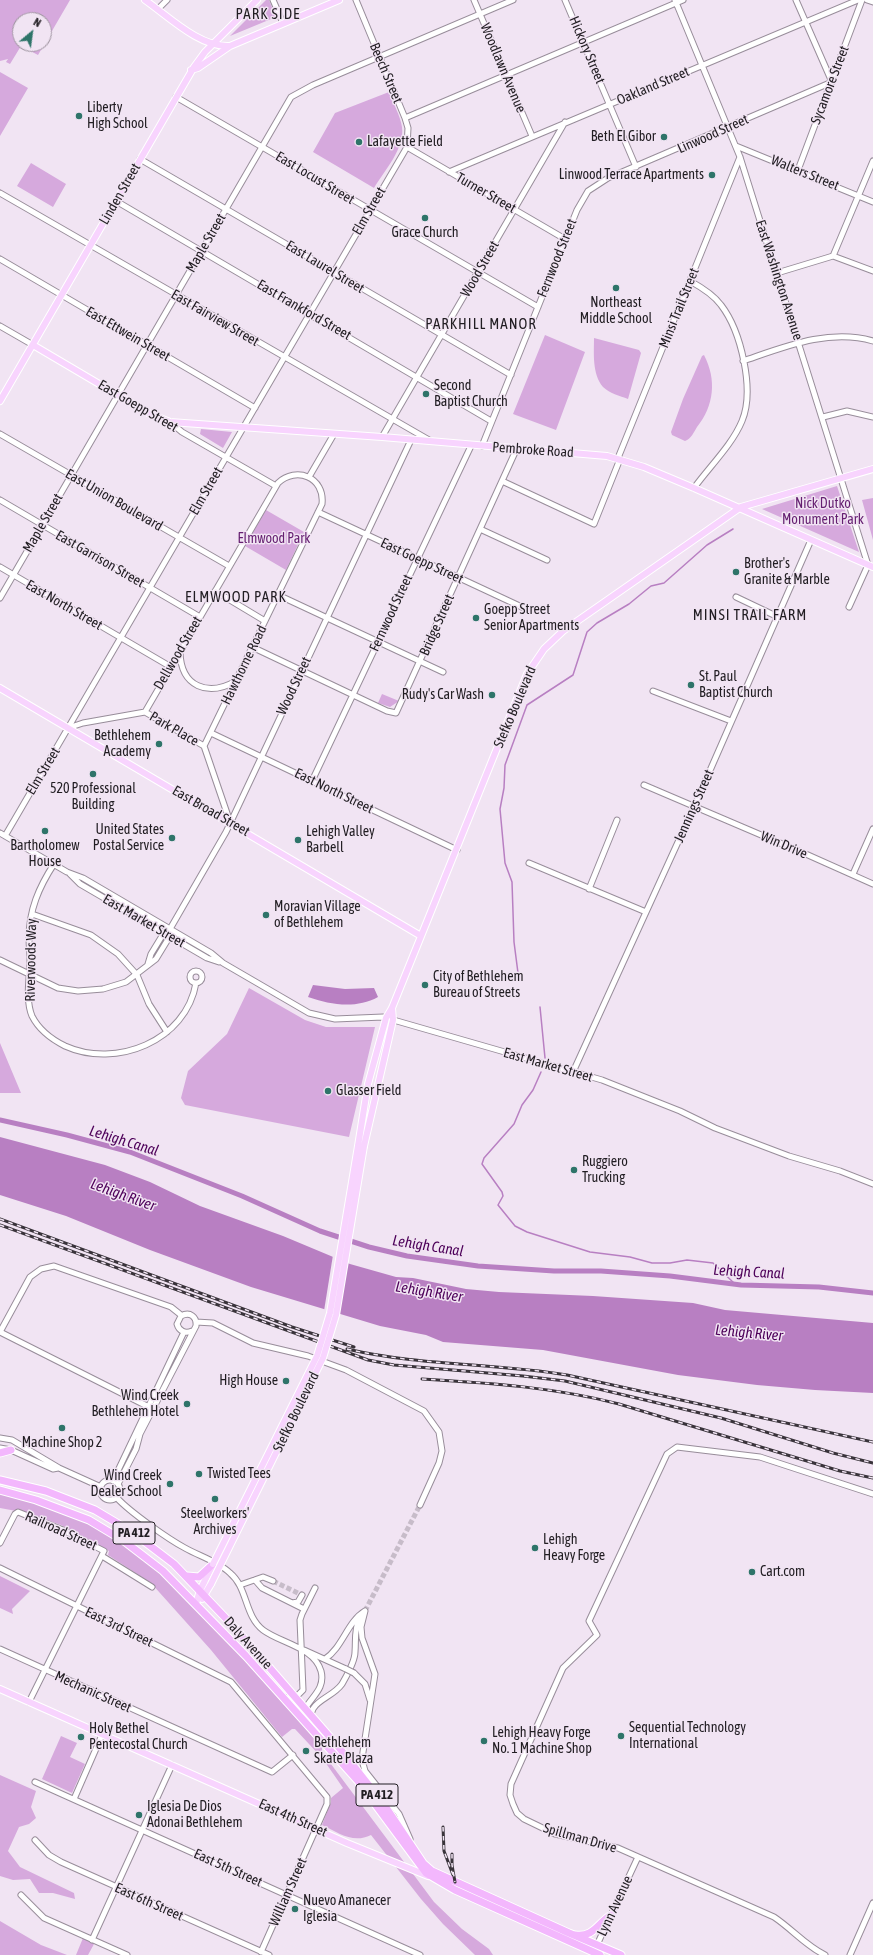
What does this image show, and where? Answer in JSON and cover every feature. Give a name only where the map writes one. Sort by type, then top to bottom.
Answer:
[{"type":"highway","points":[[0,1453],[11,1450]]},
{"type":"highway","name":"Daly Avenue","points":[[2,1479],[55,1494],[102,1514],[146,1542],[186,1575],[311,1715],[371,1787],[427,1868],[437,1877]]},
{"type":"highway","name":"Daly Avenue","points":[[0,1490],[80,1516],[106,1530],[152,1561],[180,1586],[283,1696],[303,1721],[370,1795],[420,1867],[437,1877]]},
{"type":"highway","points":[[186,1575],[205,1581],[213,1564]]},
{"type":"highway","name":"East 4th Street","points":[[437,1877],[451,1880],[568,1934],[596,1952]]},
{"type":"highway","name":"East 4th Street","points":[[437,1877],[455,1890],[596,1952],[621,1955]]},
{"type":"highway","points":[[568,1934],[583,1936],[588,1934],[611,1915]]},
{"type":"main road","points":[[145,0],[203,41],[214,45],[230,46]]},
{"type":"main road","name":"Linden Street","points":[[0,401],[191,70],[205,52],[214,45],[257,0]]},
{"type":"main road","points":[[191,70],[198,68],[230,46],[339,0]]},
{"type":"main road","name":"East Goepp Street","points":[[33,345],[150,414],[170,422]]},
{"type":"main road","name":"Pembroke Road","points":[[170,422],[382,437],[471,446],[584,453],[619,459],[741,507],[871,566]]},
{"type":"main road","name":"Stefko Boulevard","points":[[196,1604],[200,1590],[310,1385],[325,1352],[336,1315],[361,1146],[368,1084],[386,1018],[392,1008],[528,674],[544,649],[563,631],[741,507],[873,468]]},
{"type":"main road","name":"East Broad Street","points":[[0,688],[230,822],[421,936]]},
{"type":"main road","name":"Stefko Boulevard","points":[[213,1564],[317,1356],[330,1313],[361,1146],[393,1020],[392,1008]]},
{"type":"main road","name":"Stefko Boulevard","points":[[196,1604],[205,1596],[205,1581]]},
{"type":"main road","name":"East 4th Street","points":[[0,1689],[411,1870],[437,1877]]},
{"type":"street","points":[[158,9],[167,0]]},
{"type":"street","points":[[273,0],[283,23]]},
{"type":"street","name":"Beech Street","points":[[356,0],[405,118],[408,128],[407,147]]},
{"type":"street","name":"Woodlawn Avenue","points":[[474,0],[532,136]]},
{"type":"street","name":"Maple Street","points":[[0,598],[146,344],[288,102],[295,94],[379,56],[513,0]]},
{"type":"street","name":"Hickory Street","points":[[566,0],[636,167]]},
{"type":"street","points":[[405,118],[507,76],[676,1],[683,0]]},
{"type":"street","points":[[796,0],[832,82]]},
{"type":"street","name":"Oakland Street","points":[[449,172],[858,0]]},
{"type":"street","name":"Sycamore Street","points":[[798,170],[862,0]]},
{"type":"street","points":[[867,0],[873,2]]},
{"type":"street","name":"East Washington Avenue","points":[[676,1],[729,127],[740,157],[778,273],[822,417],[871,566]]},
{"type":"street","name":"Linwood Street","points":[[594,186],[832,82]]},
{"type":"street","name":"East Locust Street","points":[[176,97],[538,307]]},
{"type":"street","name":"Wood Street","points":[[382,437],[565,122]]},
{"type":"street","name":"Walters Street","points":[[736,146],[798,170],[873,202]]},
{"type":"street","name":"Turner Street","points":[[407,147],[566,239]]},
{"type":"street","name":"Elm Street","points":[[2,835],[121,638],[407,147]]},
{"type":"street","name":"Minsi Trail Street","points":[[502,481],[594,524],[740,157]]},
{"type":"street","name":"East Laurel Street","points":[[140,159],[511,375]]},
{"type":"street","points":[[833,256],[858,195],[863,189],[873,161]]},
{"type":"street","name":"Fernwood Street","points":[[482,446],[581,200],[594,186]]},
{"type":"street","name":"East Fairview Street","points":[[0,193],[430,441]]},
{"type":"street","name":"East Frankford Street","points":[[116,201],[310,313],[491,421]]},
{"type":"street","points":[[778,273],[833,256],[873,271]]},
{"type":"street","name":"East Ettwein Street","points":[[0,259],[255,408]]},
{"type":"street","points":[[690,281],[713,296],[727,313],[743,361],[748,390],[742,420],[734,435],[694,488]]},
{"type":"street","name":"East Goepp Street","points":[[0,326],[33,345]]},
{"type":"street","points":[[743,361],[799,343],[834,336],[851,336],[873,340]]},
{"type":"street","points":[[822,417],[847,411],[873,417]]},
{"type":"street","name":"East Goepp Street","points":[[170,422],[182,432],[276,486]]},
{"type":"street","name":"East Union Boulevard","points":[[0,434],[229,566]]},
{"type":"street","points":[[276,486],[280,481],[289,476],[298,474],[309,477],[334,434]]},
{"type":"street","name":"Wood Street","points":[[170,929],[226,832],[411,440]]},
{"type":"street","name":"Fernwood Street","points":[[312,781],[377,641],[471,446]]},
{"type":"street","name":"Bridge Street","points":[[353,694],[387,711],[396,713],[517,448]]},
{"type":"street","name":"Hawthorne Road","points":[[204,746],[322,504],[321,492],[318,485],[309,477]]},
{"type":"street","name":"Dellwood Street","points":[[145,712],[276,486]]},
{"type":"street","name":"East Garrison Street","points":[[0,500],[200,617]]},
{"type":"street","name":"East Goepp Street","points":[[318,512],[526,609]]},
{"type":"street","points":[[480,529],[547,560]]},
{"type":"street","name":"Jennings Street","points":[[574,1072],[694,807],[811,540]]},
{"type":"street","points":[[849,608],[871,566]]},
{"type":"street","name":"East North Street","points":[[0,567],[171,667]]},
{"type":"street","points":[[215,592],[265,621]]},
{"type":"street","points":[[278,595],[443,672]]},
{"type":"street","points":[[736,597],[778,617]]},
{"type":"street","points":[[252,647],[353,694]]},
{"type":"street","points":[[180,650],[180,660],[184,671],[197,685],[214,690],[236,681]]},
{"type":"street","points":[[653,690],[731,722]]},
{"type":"street","points":[[68,728],[83,723],[145,712]]},
{"type":"street","name":"Park Place","points":[[145,712],[204,746]]},
{"type":"street","name":"East North Street","points":[[211,733],[457,850]]},
{"type":"street","points":[[204,746],[230,822]]},
{"type":"street","name":"Win Drive","points":[[644,785],[853,874],[873,884]]},
{"type":"street","points":[[589,889],[617,820]]},
{"type":"street","points":[[853,874],[873,829]]},
{"type":"street","name":"East Market Street","points":[[2,835],[67,872],[83,878],[211,953],[223,964]]},
{"type":"street","points":[[529,863],[646,912]]},
{"type":"street","name":"Riverwoods Way","points":[[54,864],[35,898],[29,938],[29,1003],[37,1024],[47,1035],[71,1048],[95,1054],[121,1054],[144,1047],[167,1032],[180,1019],[192,999],[196,983]]},
{"type":"street","name":"East Market Street","points":[[67,872],[80,884],[207,958],[223,964],[309,1013],[335,1019],[386,1018],[617,1085],[680,1111],[715,1128],[789,1156],[840,1171],[873,1184]]},
{"type":"street","points":[[32,914],[83,932],[99,940],[118,954],[137,975],[149,1004],[167,1032]]},
{"type":"street","points":[[0,960],[58,988],[78,991],[108,988],[126,982],[156,959],[170,936],[170,929],[163,932],[151,954],[148,964]]},
{"type":"street","points":[[161,1411],[0,1332],[30,1277],[41,1269],[54,1266],[172,1307],[181,1316]]},
{"type":"street","points":[[112,1481],[196,1326],[195,1318],[190,1314],[181,1316]]},
{"type":"street","points":[[181,1316],[177,1324],[180,1330],[184,1332],[192,1331]]},
{"type":"street","points":[[196,1322],[213,1323],[253,1343],[308,1356],[346,1370],[424,1411],[439,1432],[442,1450],[439,1463],[420,1505]]},
{"type":"street","points":[[118,1484],[136,1449],[140,1434],[151,1407],[184,1332]]},
{"type":"street","points":[[0,1438],[12,1440],[59,1468],[101,1486]]},
{"type":"street","name":"Spillman Drive","points":[[825,1955],[811,1947],[788,1926],[774,1917],[618,1848],[545,1830],[524,1819],[517,1813],[510,1795],[511,1784],[563,1668],[597,1635],[589,1621],[667,1454],[672,1449],[677,1447],[760,1457],[873,1494]]},
{"type":"street","points":[[0,1448],[11,1450],[53,1469],[59,1468]]},
{"type":"street","points":[[107,1481],[112,1481],[118,1484],[120,1490],[117,1498],[112,1500],[106,1499],[100,1492],[101,1486],[107,1481]]},
{"type":"street","points":[[117,1498],[174,1541],[226,1569],[240,1585],[252,1617],[258,1626],[301,1650],[316,1661],[322,1677],[318,1691],[305,1709],[303,1721]]},
{"type":"street","name":"Railroad Street","points":[[3,1531],[16,1513],[31,1516],[64,1530],[152,1587]]},
{"type":"street","points":[[0,1542],[3,1531]]},
{"type":"street","points":[[28,1702],[103,1554]]},
{"type":"street","name":"East 3rd Street","points":[[0,1568],[231,1682],[237,1687],[292,1755]]},
{"type":"street","points":[[240,1585],[263,1577],[273,1581]]},
{"type":"street","points":[[254,1580],[262,1588],[304,1609]]},
{"type":"street","points":[[283,1696],[289,1699],[296,1698],[301,1693],[303,1688],[300,1620],[314,1590],[301,1595],[298,1602],[292,1603]]},
{"type":"street","points":[[301,1595],[309,1599]]},
{"type":"street","points":[[325,1659],[334,1651],[357,1618],[364,1614]]},
{"type":"street","points":[[364,1614],[362,1638],[375,1674],[363,1752],[364,1768],[399,1814],[415,1851]]},
{"type":"street","points":[[314,1732],[311,1723],[311,1715],[316,1704],[340,1686],[353,1662],[355,1651],[355,1629],[364,1614]]},
{"type":"street","name":"Mechanic Street","points":[[0,1649],[272,1772],[292,1755]]},
{"type":"street","points":[[301,1650],[309,1651],[354,1673],[362,1680],[368,1690],[370,1707]]},
{"type":"street","points":[[74,1799],[102,1735]]},
{"type":"street","name":"William Street","points":[[262,1953],[328,1800],[292,1755]]},
{"type":"street","points":[[92,1940],[172,1765]]},
{"type":"street","name":"East 5th Street","points":[[35,1782],[420,1955]]},
{"type":"street","name":"East 6th Street","points":[[35,1840],[57,1860],[269,1955]]},
{"type":"street","name":"Lynn Avenue","points":[[596,1952],[611,1915],[638,1857]]},
{"type":"street","points":[[21,1895],[36,1912],[44,1918],[127,1955]]},
{"type":"street","points":[[850,1955],[873,1903]]},
{"type":"street","points":[[255,1955],[262,1953]]},
{"type":"green space","points":[[0,0],[70,0],[52,31],[52,12],[12,12],[12,52],[17,52],[10,64],[6,62],[8,59],[0,61]]},
{"type":"green space","points":[[266,0],[269,0],[276,17],[230,36]]},
{"type":"green space","points":[[32,52],[40,52],[38,55]]},
{"type":"green space","points":[[0,72],[28,88],[0,136]]},
{"type":"green space","name":"Lafayette Field","points":[[389,92],[400,118],[402,135],[393,159],[374,188],[313,152],[335,113]]},
{"type":"green space","points":[[31,163],[66,184],[53,207],[17,186]]},
{"type":"green space","points":[[545,335],[585,352],[556,430],[513,414]]},
{"type":"green space","points":[[594,338],[639,350],[641,353],[628,399],[608,391],[599,382],[594,363]]},
{"type":"green space","points":[[704,355],[711,374],[712,392],[710,402],[703,419],[691,437],[685,441],[672,435],[671,432],[683,399],[702,356]]},
{"type":"green space","points":[[201,429],[232,432],[223,448],[200,434]]},
{"type":"green space","name":"Nick Dutko Monument Park","points":[[837,486],[859,552],[762,509]]},
{"type":"green space","points":[[873,498],[873,540],[862,500]]},
{"type":"green space","name":"Elmwood Park","points":[[266,510],[304,532],[286,570],[245,546]]},
{"type":"green space","points":[[382,694],[399,701],[390,707],[378,703]]},
{"type":"green space","name":"Glasser Field","points":[[249,988],[305,1020],[326,1027],[375,1027],[349,1137],[185,1105],[181,1098],[188,1071],[227,1034]]},
{"type":"green space","points":[[0,1043],[21,1093],[0,1093]]},
{"type":"green space","points":[[0,1493],[53,1508],[95,1527],[139,1555],[183,1592],[322,1747],[322,1752],[434,1902],[462,1929],[489,1949],[493,1955],[475,1955],[443,1924],[421,1899],[371,1835],[352,1838],[322,1825],[331,1802],[331,1798],[343,1788],[323,1759],[295,1729],[292,1729],[282,1737],[211,1650],[151,1583],[108,1555],[109,1551],[61,1525],[27,1513],[0,1508]]},
{"type":"green space","points":[[0,1576],[30,1591],[12,1609],[13,1614],[0,1608]]},
{"type":"green space","points":[[61,1736],[77,1743],[70,1757],[85,1764],[72,1793],[42,1779]]},
{"type":"green space","points":[[0,1775],[36,1791],[31,1807],[36,1818],[29,1824],[19,1827],[8,1851],[20,1867],[74,1893],[75,1899],[53,1893],[39,1893],[30,1879],[13,1880],[0,1876]]},
{"type":"green space","points":[[0,1921],[41,1945],[67,1955],[0,1955]]},
{"type":"green space","points":[[83,1938],[94,1944],[88,1955],[76,1955]]},
{"type":"water","points":[[313,985],[345,989],[374,988],[378,997],[361,1003],[334,1004],[308,997]]},
{"type":"water","name":"Lehigh River","points":[[0,1137],[105,1165],[150,1182],[200,1206],[283,1236],[350,1264],[396,1277],[413,1278],[466,1289],[693,1303],[725,1310],[873,1323],[873,1393],[757,1385],[678,1375],[543,1350],[443,1342],[426,1335],[380,1326],[251,1287],[150,1250],[66,1216],[0,1195]]},
{"type":"pier","points":[[333,1255],[348,1261],[339,1316],[324,1311]]},
{"type":"waterway","points":[[518,973],[514,942],[512,882],[505,863],[500,809],[504,788],[505,765],[527,705],[573,675],[587,632],[597,623],[629,604],[651,586],[664,583],[707,545],[733,529]]},
{"type":"waterway","points":[[540,1007],[545,1058]]},
{"type":"waterway","points":[[541,1072],[533,1090],[522,1105],[514,1124],[484,1158],[482,1164],[502,1192],[503,1196],[498,1205],[515,1226],[527,1232],[590,1252],[630,1257],[652,1263],[670,1263],[687,1260],[713,1263],[735,1284]]},
{"type":"waterway","name":"Lehigh Canal","points":[[0,1120],[67,1135],[130,1152],[242,1196],[320,1231],[369,1247],[407,1256],[478,1266],[554,1271],[601,1271],[670,1276],[741,1285],[819,1287],[873,1293]]},
{"type":"tunnel","points":[[365,1611],[420,1505]]},
{"type":"tunnel","points":[[273,1581],[300,1594]]},
{"type":"railway","points":[[0,1219],[292,1327],[354,1347]]},
{"type":"railway","points":[[0,1225],[368,1360],[394,1365],[565,1381],[721,1418],[833,1453],[873,1463]]},
{"type":"railway","points":[[347,1349],[402,1359],[512,1368],[567,1375],[873,1442]]},
{"type":"railway","points":[[422,1379],[521,1387],[570,1393],[595,1398],[840,1471],[873,1478]]},
{"type":"railway","points":[[443,1827],[444,1851],[453,1875]]},
{"type":"railway","points":[[452,1854],[455,1882]]},
{"type":"place","name":"Liberty High School","points":[[79,116]]},
{"type":"place","name":"Beth El Gibor","points":[[664,137]]},
{"type":"place","name":"Lafayette Field","points":[[359,142]]},
{"type":"place","name":"Linwood Terrace Apartments","points":[[712,175]]},
{"type":"place","name":"Grace Church","points":[[425,218]]},
{"type":"place","name":"Northeast Middle School","points":[[616,288]]},
{"type":"place","name":"Second Baptist Church","points":[[426,394]]},
{"type":"place","name":"Brother's Granite & Marble","points":[[736,572]]},
{"type":"place","name":"Goepp Street Senior Apartments","points":[[476,618]]},
{"type":"place","name":"St. Paul Baptist Church","points":[[691,685]]},
{"type":"place","name":"Rudy's Car Wash","points":[[492,695]]},
{"type":"place","name":"Bethlehem Academy","points":[[159,744]]},
{"type":"place","name":"520 Professional Building","points":[[93,774]]},
{"type":"place","name":"Bartholomew House","points":[[45,831]]},
{"type":"place","name":"United States Postal Service","points":[[172,838]]},
{"type":"place","name":"Lehigh Valley Barbell","points":[[298,840]]},
{"type":"place","name":"Moravian Village of Bethlehem","points":[[266,915]]},
{"type":"place","name":"City of Bethlehem Bureau of Streets","points":[[425,985]]},
{"type":"place","name":"Glasser Field","points":[[328,1091]]},
{"type":"place","name":"Ruggiero Trucking","points":[[574,1170]]},
{"type":"place","name":"High House","points":[[286,1381]]},
{"type":"place","name":"Wind Creek Bethlehem Hotel","points":[[187,1404]]},
{"type":"place","name":"Machine Shop 2","points":[[62,1428]]},
{"type":"place","name":"Twisted Tees","points":[[199,1474]]},
{"type":"place","name":"Wind Creek Dealer School","points":[[170,1484]]},
{"type":"place","name":"Steelworkers' Archives","points":[[215,1499]]},
{"type":"place","name":"Lehigh Heavy Forge","points":[[535,1548]]},
{"type":"place","name":"Cart.com","points":[[752,1572]]},
{"type":"place","name":"Sequential Technology International","points":[[621,1736]]},
{"type":"place","name":"Holy Bethel Pentecostal Church","points":[[81,1737]]},
{"type":"place","name":"Lehigh Heavy Forge No. 1 Machine Shop","points":[[484,1741]]},
{"type":"place","name":"Bethlehem Skate Plaza","points":[[306,1751]]},
{"type":"place","name":"Iglesia De Dios Adonai Bethlehem","points":[[139,1815]]},
{"type":"place","name":"Nuevo Amanecer Iglesia","points":[[295,1909]]},
{"type":"district","name":"PARK SIDE","points":[[268,14]]},
{"type":"district","name":"PARKHILL MANOR","points":[[481,324]]},
{"type":"district","name":"ELMWOOD PARK","points":[[236,597]]},
{"type":"district","name":"MINSI TRAIL FARM","points":[[750,615]]}]
